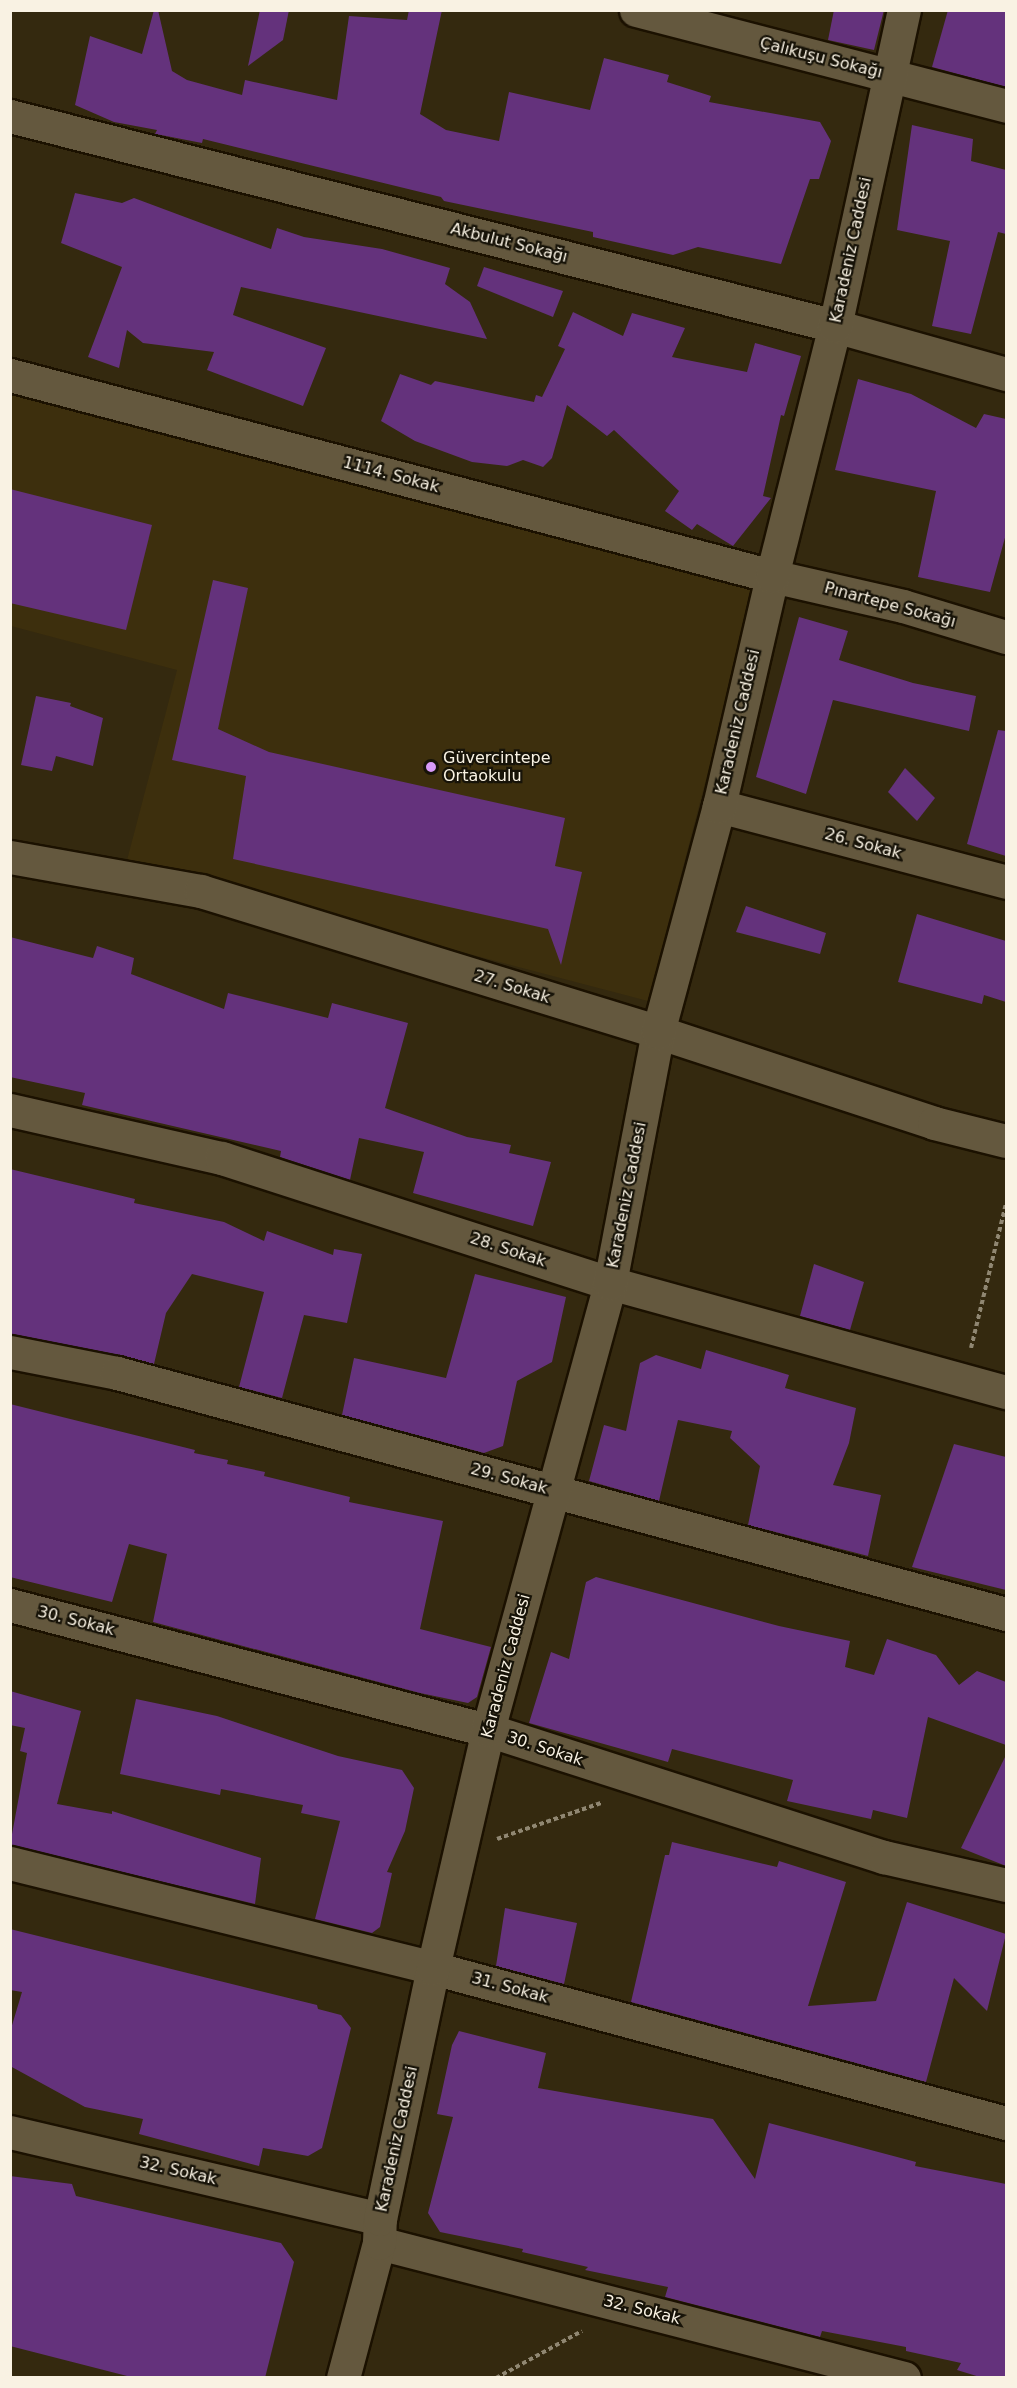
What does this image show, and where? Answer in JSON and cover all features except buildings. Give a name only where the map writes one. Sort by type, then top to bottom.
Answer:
[{"type":"street","name":"Çalıkuşu Sokağı","points":[[636,10],[1006,106]]},
{"type":"street","name":"Karadeniz Caddesi","points":[[343,2378],[379,2231],[433,1968],[488,1730],[610,1283],[658,1032],[719,806],[772,576],[836,326],[887,75],[904,10]]},
{"type":"street","name":"Akbulut Sokağı","points":[[10,116],[836,326],[1006,374]]},
{"type":"street","name":"1114. Sokak","points":[[10,375],[772,576]]},
{"type":"street","name":"Pınartepe Sokağı","points":[[772,576],[903,606],[1006,637]]},
{"type":"street","name":"26. Sokak","points":[[719,806],[1006,882]]},
{"type":"street","name":"27. Sokak","points":[[10,857],[201,891],[658,1032],[934,1123],[1006,1141]]},
{"type":"street","name":"28. Sokak","points":[[10,1110],[222,1158],[610,1283],[1006,1392]]},
{"type":"street","name":"29. Sokak","points":[[10,1352],[117,1373],[1006,1614]]},
{"type":"street","name":"30. Sokak","points":[[10,1605],[488,1730],[884,1857],[1006,1885]]},
{"type":"street","name":"31. Sokak","points":[[10,1863],[433,1968],[1006,2123]]},
{"type":"street","name":"32. Sokak","points":[[10,2132],[379,2231],[817,2366],[904,2378]]},
{"type":"path","points":[[963,1380],[1006,1203]]},
{"type":"path","points":[[460,1852],[655,1784]]},
{"type":"path","points":[[496,2378],[628,2306]]},
{"type":"shaded area","name":"Güvercintepe Ortaokulu","points":[[10,382],[759,577],[648,1001],[126,864],[177,670],[11,626]]},
{"type":"place","name":"Güvercintepe Ortaokulu","points":[[431,767]]}]
